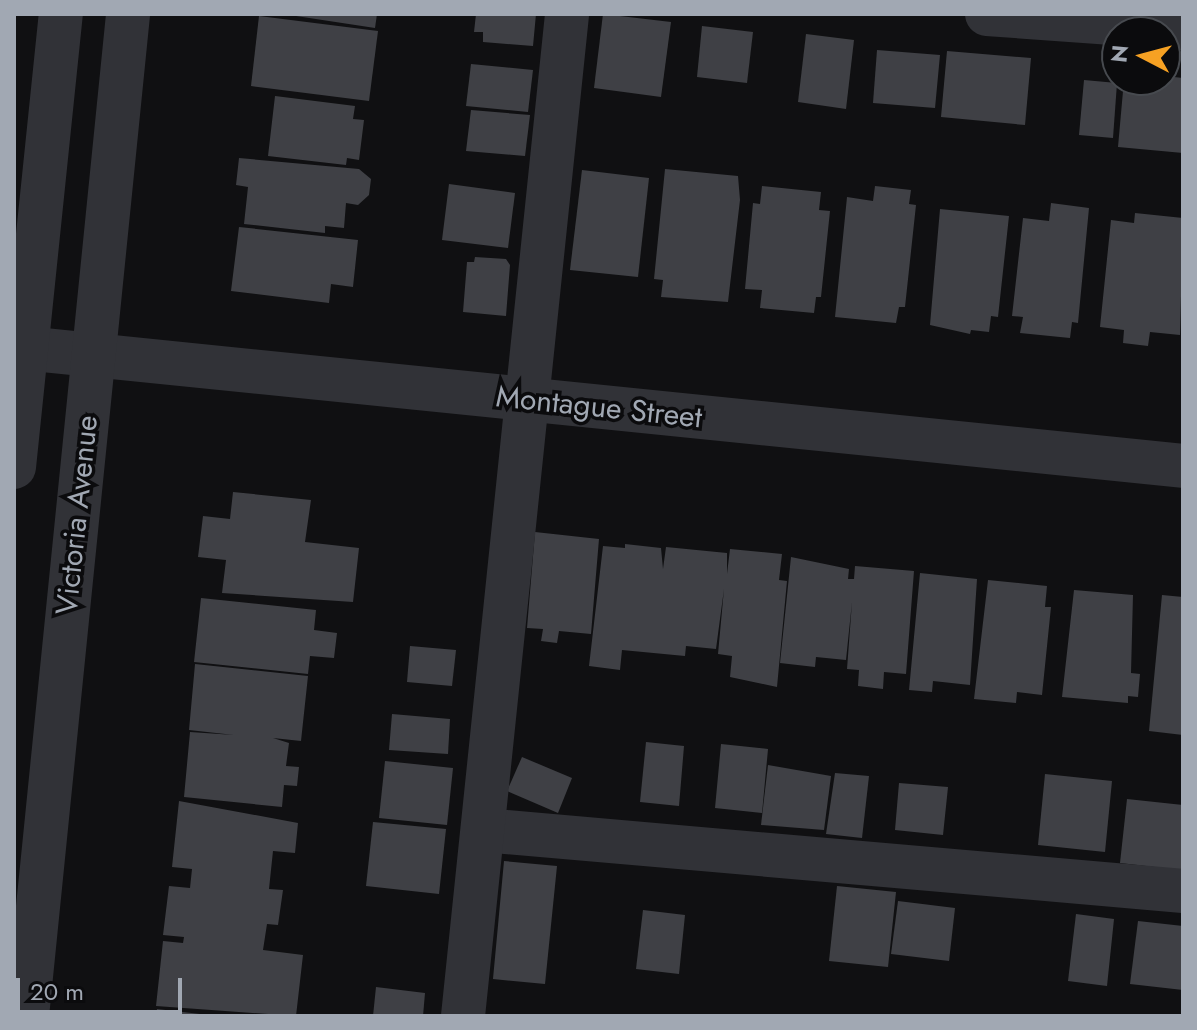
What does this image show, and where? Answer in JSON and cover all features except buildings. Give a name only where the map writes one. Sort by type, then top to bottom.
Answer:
[{"type":"street","points":[[14,467],[21,348],[61,14]]},
{"type":"street","name":"Victoria Avenue","points":[[27,1016],[128,14]]},
{"type":"street","points":[[463,1016],[567,14]]},
{"type":"street","points":[[987,14],[1183,28]]},
{"type":"street","name":"Montague Street","points":[[21,348],[1183,466]]},
{"type":"street","points":[[483,830],[1183,891]]}]
